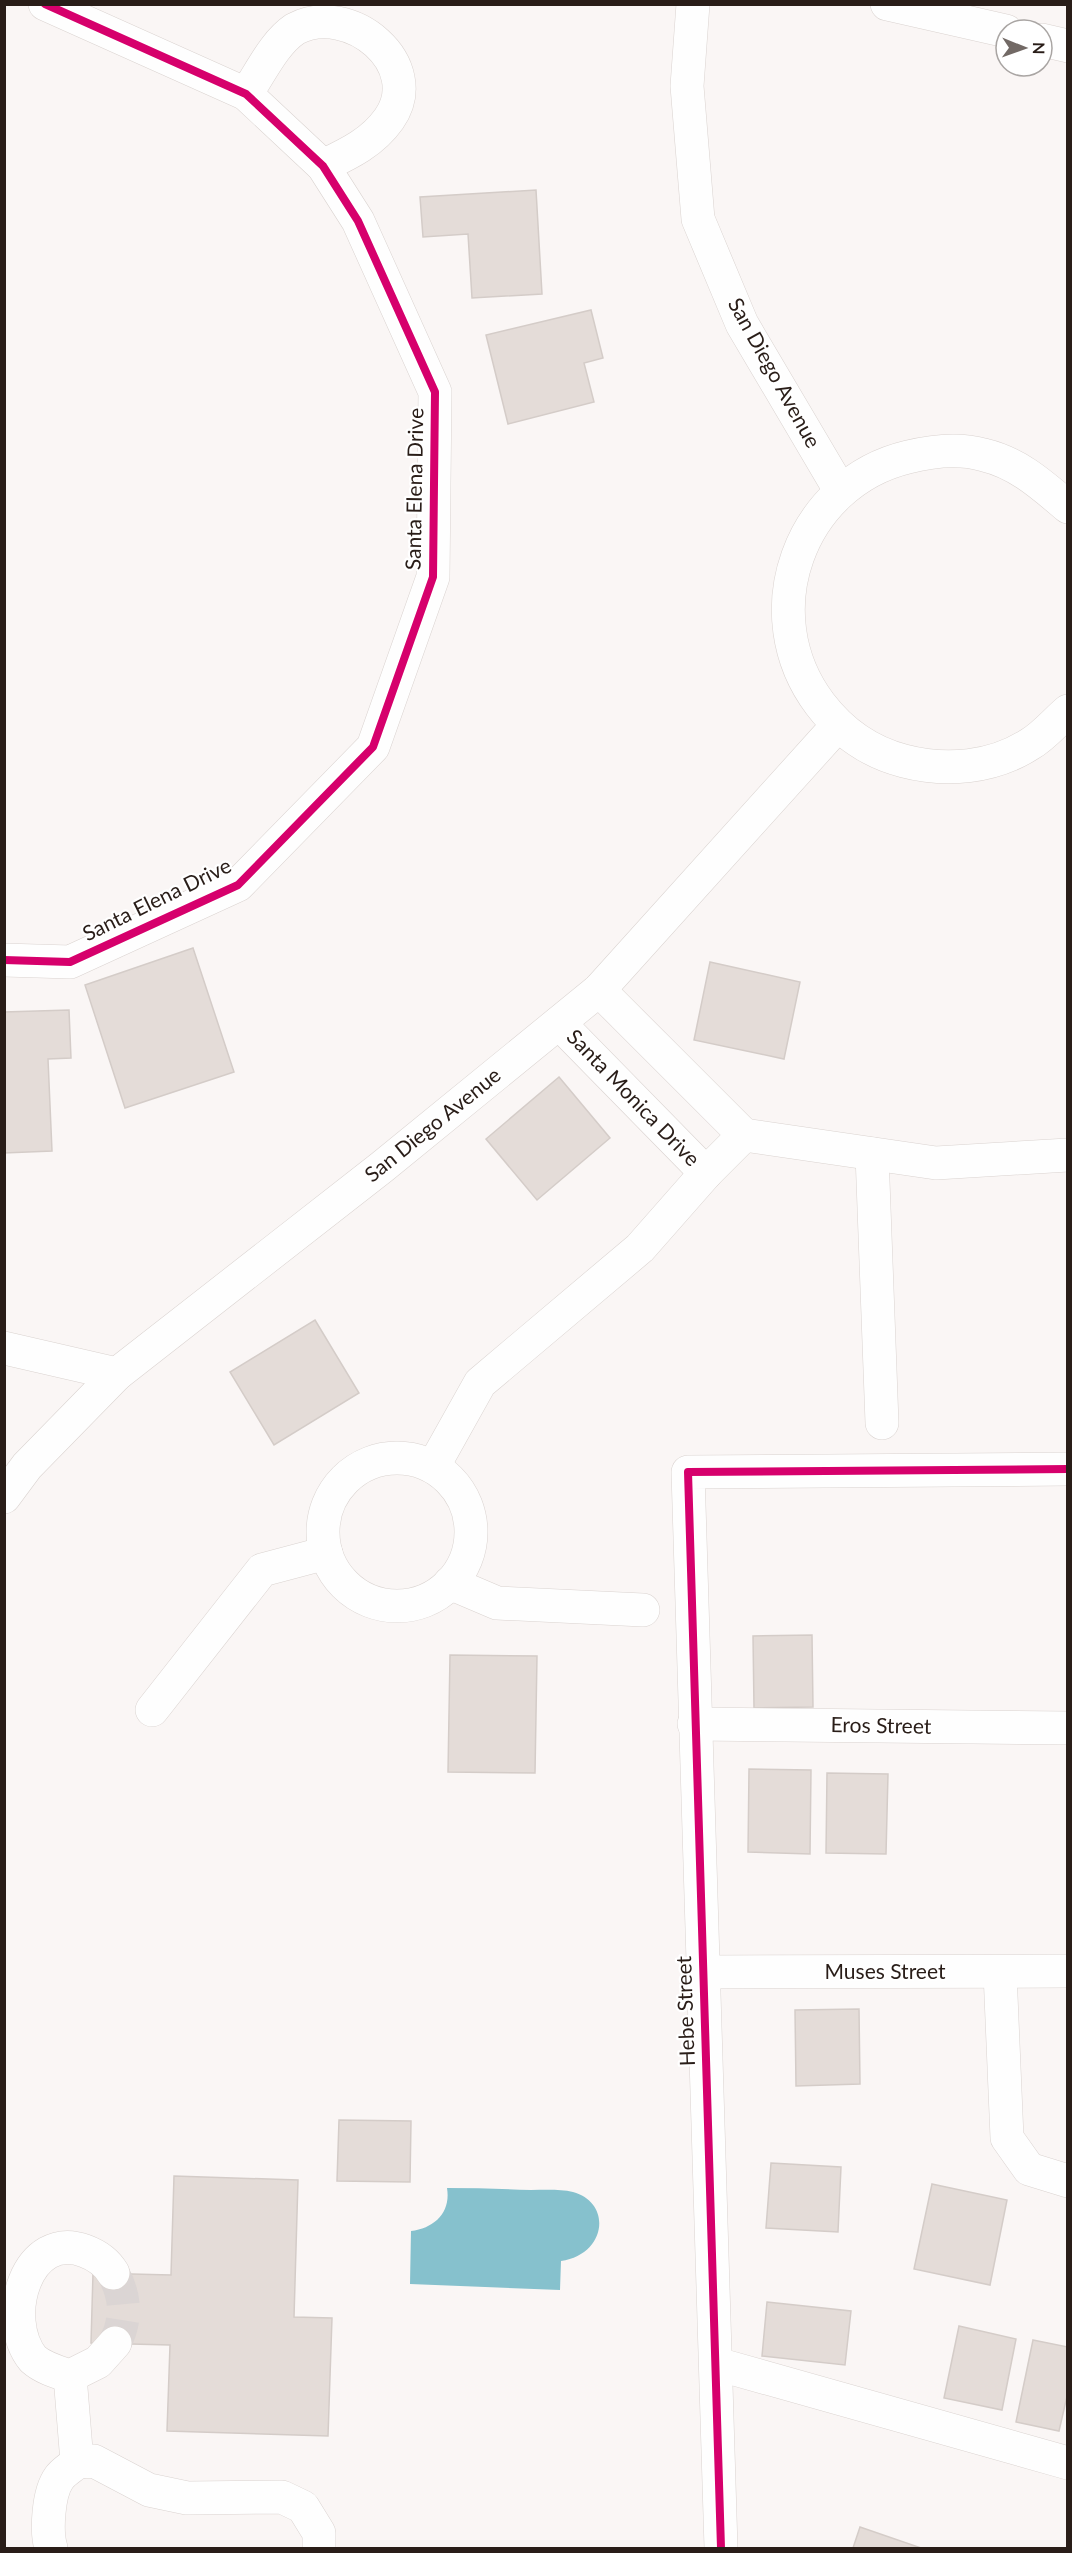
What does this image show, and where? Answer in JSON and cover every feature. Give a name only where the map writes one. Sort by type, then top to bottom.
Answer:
[{"type":"street","name":"Santa Elena Drive","points":[[4,960],[70,962],[238,885],[372,747],[433,577],[435,392],[358,222],[323,166],[246,93],[45,4]]},
{"type":"street","name":"San Diego Avenue","points":[[693,4],[687,86],[698,219],[742,324],[840,490]]},
{"type":"street","points":[[901,6],[994,28]]},
{"type":"street","points":[[246,93],[280,42],[296,27],[316,19],[337,18],[357,24],[375,36],[387,49],[396,71],[398,98],[390,117],[376,135],[361,146],[323,166]]},
{"type":"street","points":[[1068,507],[1031,475],[984,455],[933,450],[883,463],[840,490],[807,531],[789,581],[789,634],[805,684],[837,726],[881,755],[931,768],[983,765],[1031,744],[1068,711]]},
{"type":"street","name":"San Diego Avenue","points":[[4,1497],[27,1466],[117,1374],[382,1167],[599,990],[837,726]]},
{"type":"street","points":[[599,990],[744,1135],[936,1163],[1068,1155]]},
{"type":"street","name":"Santa Monica Drive","points":[[559,1023],[706,1173]]},
{"type":"street","points":[[433,1467],[480,1383],[640,1248],[706,1173],[744,1135]]},
{"type":"street","points":[[873,1154],[882,1423]]},
{"type":"street","points":[[4,1348],[117,1374]]},
{"type":"street","points":[[384,1459],[409,1459],[433,1467],[450,1481],[463,1499],[470,1521],[470,1544],[463,1565],[450,1584],[430,1599],[413,1604],[405,1606],[380,1604],[356,1594],[337,1576],[326,1553],[323,1529],[328,1504],[341,1483],[361,1467],[384,1459]]},
{"type":"street","name":"Hebe Street","points":[[721,2548],[688,1472],[1068,1470]]},
{"type":"street","points":[[152,1710],[262,1570],[326,1553]]},
{"type":"street","points":[[450,1584],[497,1603],[643,1610]]},
{"type":"street","name":"Eros Street","points":[[694,1724],[1068,1728]]},
{"type":"street","name":"Muses Street","points":[[702,1972],[1068,1971]]},
{"type":"street","points":[[1000,1972],[1006,2138],[1029,2169],[1068,2181]]},
{"type":"street","points":[[113,2273],[95,2255],[76,2247],[57,2247],[30,2265],[14,2290],[7,2310],[18,2342],[32,2358],[49,2369],[70,2376],[98,2362],[115,2343]]},
{"type":"street","points":[[717,2364],[1068,2463]]},
{"type":"street","points":[[70,2376],[77,2462]]},
{"type":"street","points":[[51,2548],[48,2539],[49,2509],[58,2478],[77,2462],[94,2462],[149,2490],[187,2498],[282,2497],[303,2507],[319,2533],[319,2548]]},
{"type":"water","points":[[447,2188],[573,2192],[586,2198],[594,2207],[599,2217],[599,2228],[595,2239],[587,2249],[576,2257],[561,2261],[560,2290],[410,2284],[411,2231],[427,2226],[440,2217],[448,2197]]},
{"type":"building","points":[[536,190],[542,294],[472,298],[468,234],[423,237],[420,197]]},
{"type":"building","points":[[591,310],[603,358],[584,363],[594,402],[508,424],[486,335]]},
{"type":"building","points":[[193,948],[234,1072],[125,1108],[85,985]]},
{"type":"building","points":[[710,962],[800,982],[784,1059],[694,1040]]},
{"type":"building","points":[[69,1010],[71,1058],[48,1059],[52,1151],[4,1153],[4,1012]]},
{"type":"building","points":[[559,1077],[610,1138],[537,1200],[486,1139]]},
{"type":"building","points":[[315,1320],[359,1393],[274,1445],[230,1372]]},
{"type":"building","points":[[812,1635],[813,1707],[754,1708],[753,1636]]},
{"type":"building","points":[[450,1655],[537,1656],[535,1773],[448,1772]]},
{"type":"building","points":[[749,1769],[811,1770],[810,1854],[748,1852]]},
{"type":"building","points":[[827,1773],[888,1774],[886,1854],[826,1853]]},
{"type":"building","points":[[859,2009],[860,2084],[796,2086],[795,2010]]},
{"type":"building","points":[[339,2120],[411,2121],[410,2182],[337,2181]]},
{"type":"building","points":[[771,2163],[841,2167],[838,2232],[766,2228]]},
{"type":"building","points":[[174,2176],[298,2180],[294,2317],[332,2318],[328,2436],[167,2431],[170,2345],[91,2343],[93,2273],[171,2275]]},
{"type":"building","points":[[932,2184],[1007,2200],[990,2285],[914,2269]]},
{"type":"building","points":[[767,2302],[851,2311],[845,2365],[762,2356]]},
{"type":"building","points":[[959,2326],[1016,2339],[1002,2410],[944,2398]]},
{"type":"building","points":[[1033,2340],[1068,2347],[1068,2392],[1059,2431],[1016,2422]]},
{"type":"building","points":[[860,2527],[921,2548],[853,2548]]},
{"type":"tunnel","points":[[113,2273],[123,2299],[122,2325],[115,2343]]},
{"type":"cycle path","points":[[4,960],[70,962],[238,885],[373,747],[433,577],[435,392],[358,221],[323,166],[246,94],[45,4]]},
{"type":"cycle path","points":[[721,2548],[688,1472],[1068,1469]]}]
